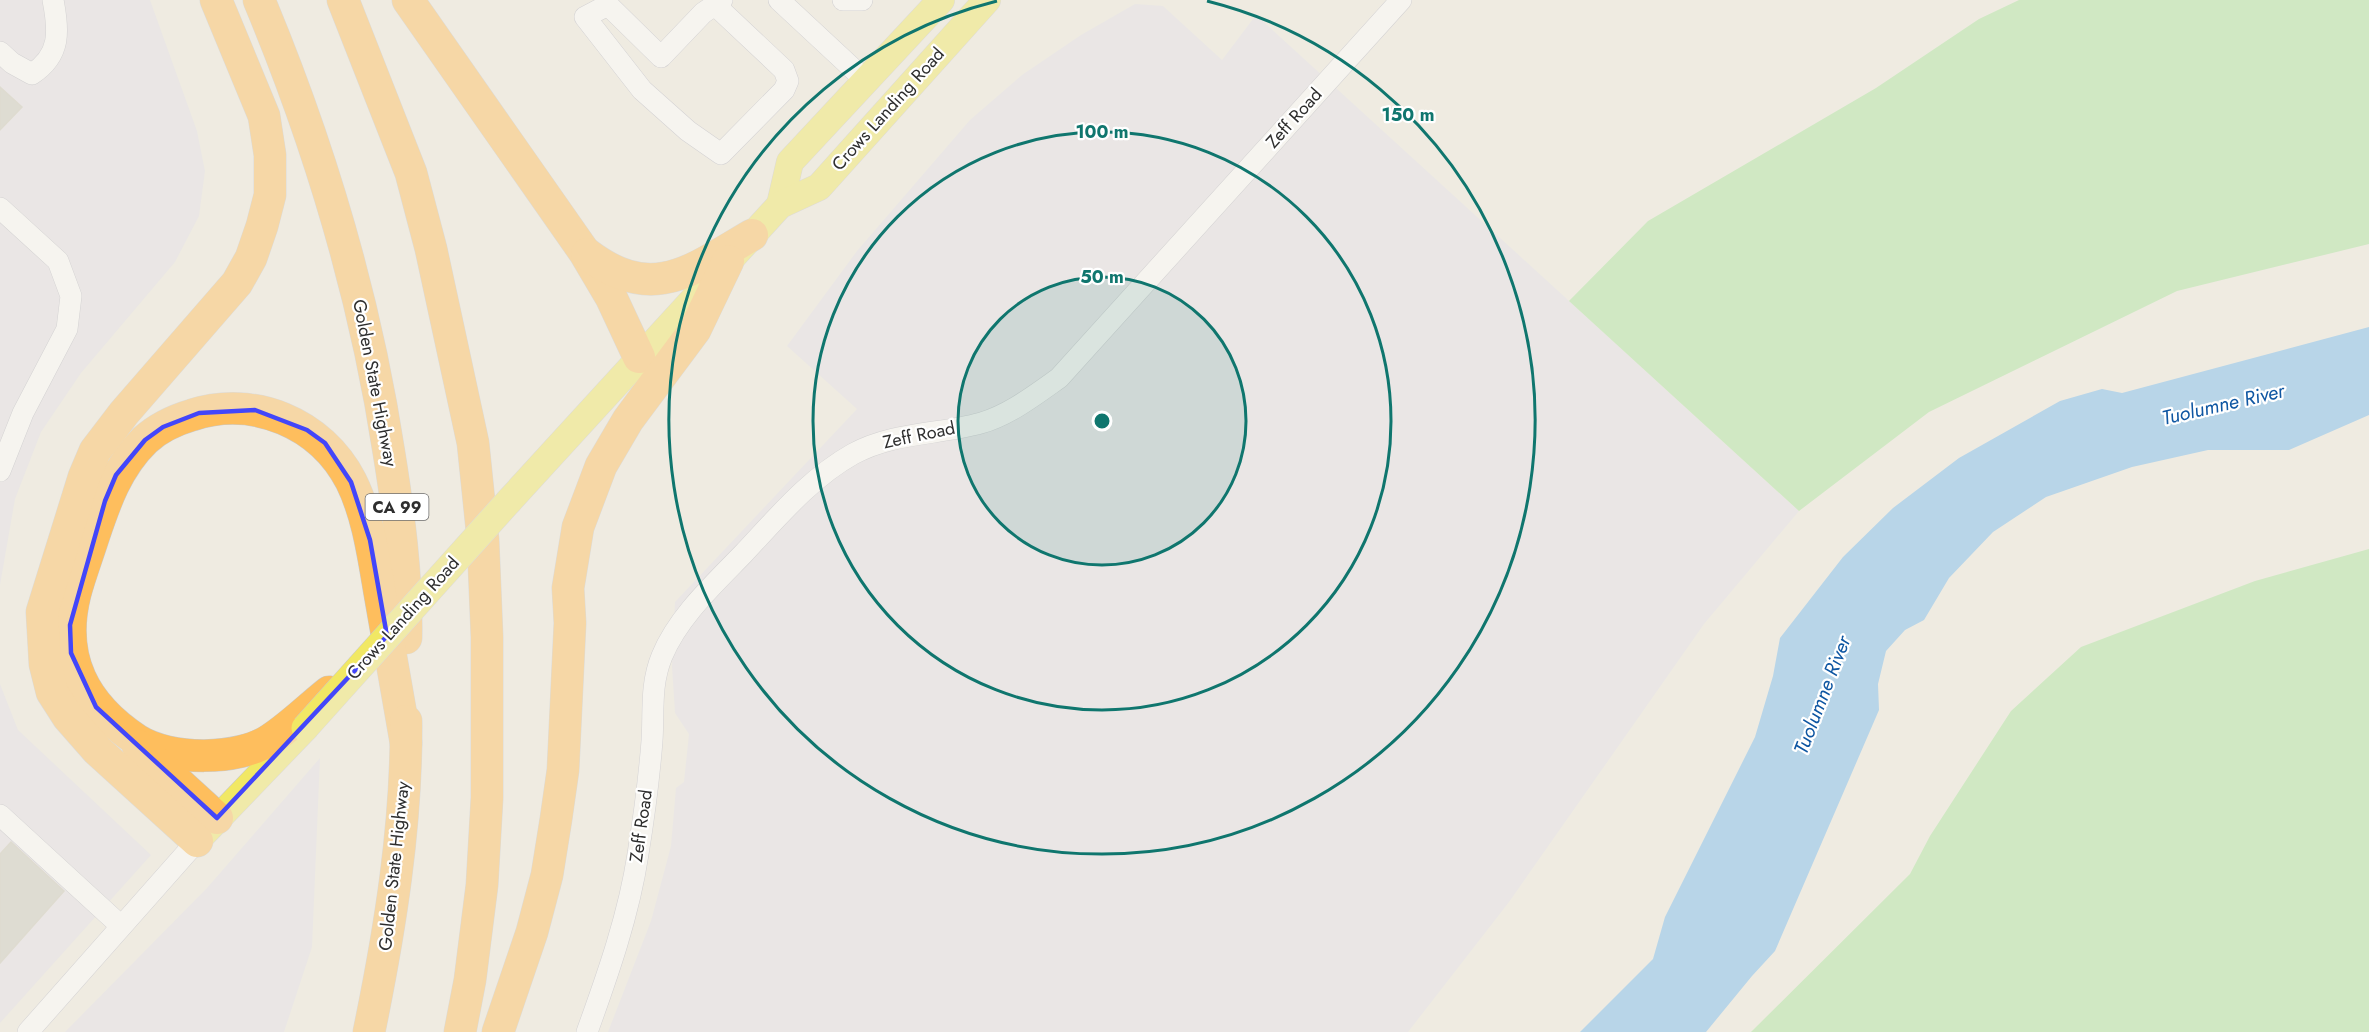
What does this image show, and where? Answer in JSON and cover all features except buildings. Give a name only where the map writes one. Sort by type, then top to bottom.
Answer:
[{"type":"highway","points":[[207,830],[97,750],[68,717],[52,692],[45,664],[42,612],[84,477],[95,451],[124,413],[237,283],[251,258],[262,226],[270,195],[270,165],[264,116],[216,0]]},
{"type":"highway","name":"Golden State Highway","points":[[259,0],[304,113],[350,261],[371,350],[396,495],[407,591],[406,742],[393,895],[383,965],[369,1032]]},
{"type":"highway","points":[[343,0],[411,173],[473,443],[483,540],[487,637],[487,798],[481,897],[470,980],[460,1032]]},
{"type":"highway","points":[[408,0],[585,253],[611,297],[639,357]]},
{"type":"highway","points":[[585,253],[606,268],[623,275],[644,279],[669,278],[687,273],[752,235]]},
{"type":"highway","points":[[498,1032],[532,932],[547,875],[556,819],[563,770],[570,623],[568,588],[578,527],[601,466],[628,420],[695,330],[728,261]]},
{"type":"highway","points":[[207,830],[119,729],[96,707],[79,677],[71,653],[70,625],[75,595],[105,501],[116,476],[145,440],[163,427],[191,415],[221,408],[255,410],[290,420],[325,443],[351,482],[370,540],[406,742]]},
{"type":"highway","points":[[119,729],[142,743],[170,753],[200,756],[249,751],[301,722],[352,675]]},
{"type":"main road","name":"Crows Landing Road","points":[[780,206],[790,162],[941,0]]},
{"type":"main road","name":"Crows Landing Road","points":[[352,675],[752,235],[780,206],[819,187],[987,0]]},
{"type":"main road","points":[[207,830],[301,722]]},
{"type":"street","points":[[0,52],[12,63],[32,75],[44,67],[54,49],[58,25],[53,0]]},
{"type":"street","points":[[779,0],[865,80]]},
{"type":"street","points":[[843,0],[862,0]]},
{"type":"street","name":"Zeff Road","points":[[587,1032],[629,900],[638,855],[652,740],[654,681],[662,655],[706,592],[790,504],[827,472],[853,454],[882,442],[981,423],[1002,415],[1059,378],[1401,0]]},
{"type":"street","points":[[718,3],[784,70],[788,81],[784,90],[720,154],[688,131],[642,90],[585,17],[608,5],[661,57],[703,13],[718,3]]},
{"type":"street","points":[[0,208],[58,261],[71,296],[67,330],[23,413],[0,471]]},
{"type":"street","points":[[0,815],[121,926]]},
{"type":"street","points":[[28,1032],[207,830]]},
{"type":"highlighted area","points":[[255,410],[307,430],[325,443],[351,482],[370,540],[387,636],[217,818],[96,707],[71,653],[70,625],[105,501],[116,475],[145,440],[163,427],[199,413]]},
{"type":"shaded area","points":[[0,0],[150,0],[197,131],[205,171],[199,216],[175,262],[81,373],[41,432],[15,499],[0,585]]},
{"type":"shaded area","points":[[1135,4],[1163,6],[1222,60],[1256,15],[1799,511],[1704,624],[1509,902],[1408,1032],[608,1032],[651,921],[671,846],[676,788],[684,782],[689,734],[675,713],[672,666],[675,602],[857,409],[787,346],[857,251],[970,120],[1022,75],[1081,35]]},
{"type":"shaded area","points":[[0,684],[18,730],[151,855],[0,1023]]},
{"type":"shaded area","points":[[320,758],[312,947],[284,1032],[65,1032],[207,888]]},
{"type":"green space","points":[[2019,0],[2369,0],[2369,244],[2177,291],[1929,412],[1799,511],[1569,301],[1648,221],[1876,88],[1979,19]]},
{"type":"green space","points":[[2369,549],[2369,1032],[1751,1032],[1910,874],[1930,836],[2011,711],[2081,647],[2255,581]]},
{"type":"water","name":"Tuolumne River","points":[[2369,327],[2369,415],[2289,450],[2208,450],[2132,467],[2046,497],[1993,532],[1949,578],[1924,620],[1905,630],[1886,651],[1878,684],[1879,710],[1775,951],[1706,1032],[1580,1032],[1653,959],[1665,917],[1755,737],[1773,676],[1780,638],[1843,557],[1893,508],[1959,458],[2060,401],[2102,389],[2122,393]]}]
